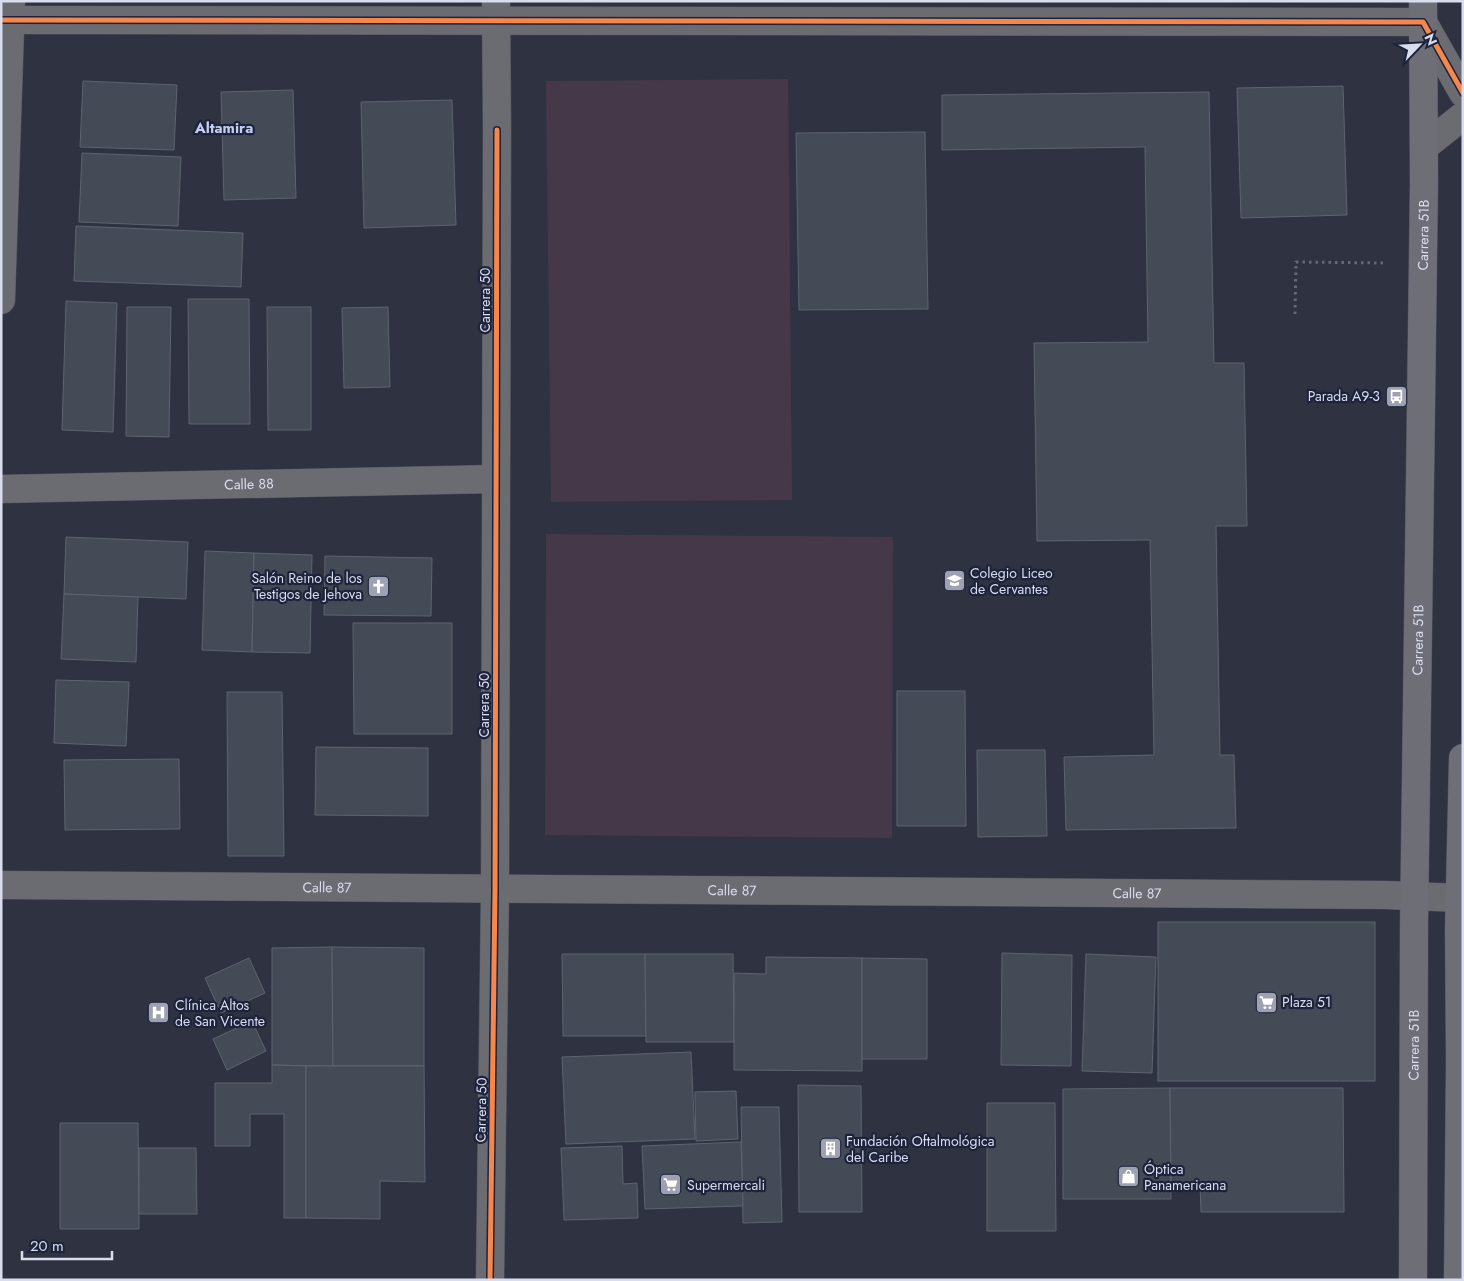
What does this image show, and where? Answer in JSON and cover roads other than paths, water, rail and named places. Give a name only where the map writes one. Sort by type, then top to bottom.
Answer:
[{"type":"main road","name":"Carrera 51B","points":[[1414,1280],[1414,896],[1424,147],[1423,12]]},
{"type":"main road","points":[[1458,1280],[1463,758]]},
{"type":"street","points":[[1,300],[7,14],[496,11],[1423,12],[1463,93]]},
{"type":"street","name":"Carrera 50","points":[[490,1280],[495,890],[496,11]]},
{"type":"street","points":[[1424,147],[1463,116]]},
{"type":"street","name":"Calle 88","points":[[1,489],[495,479]]},
{"type":"street","name":"Calle 87","points":[[1,885],[495,890],[1280,894],[1414,896],[1461,899]]},
{"type":"place","name":"Parada A9-3","points":[[1396,396]]},
{"type":"place","name":"Colegio Liceo de Cervantes","points":[[954,581]]},
{"type":"place","name":"Salón Reino de los Testigos de Jehova","points":[[378,586]]},
{"type":"place","name":"Plaza 51","points":[[1266,1002]]},
{"type":"place","name":"Clínica Altos de San Vicente","points":[[159,1013]]},
{"type":"place","name":"Fundación Oftalmológica del Caribe","points":[[830,1149]]},
{"type":"place","name":"Óptica Panamericana","points":[[1128,1177]]},
{"type":"place","name":"Supermercali","points":[[671,1185]]},
{"type":"district","name":"Altamira","points":[[224,128]]}]
